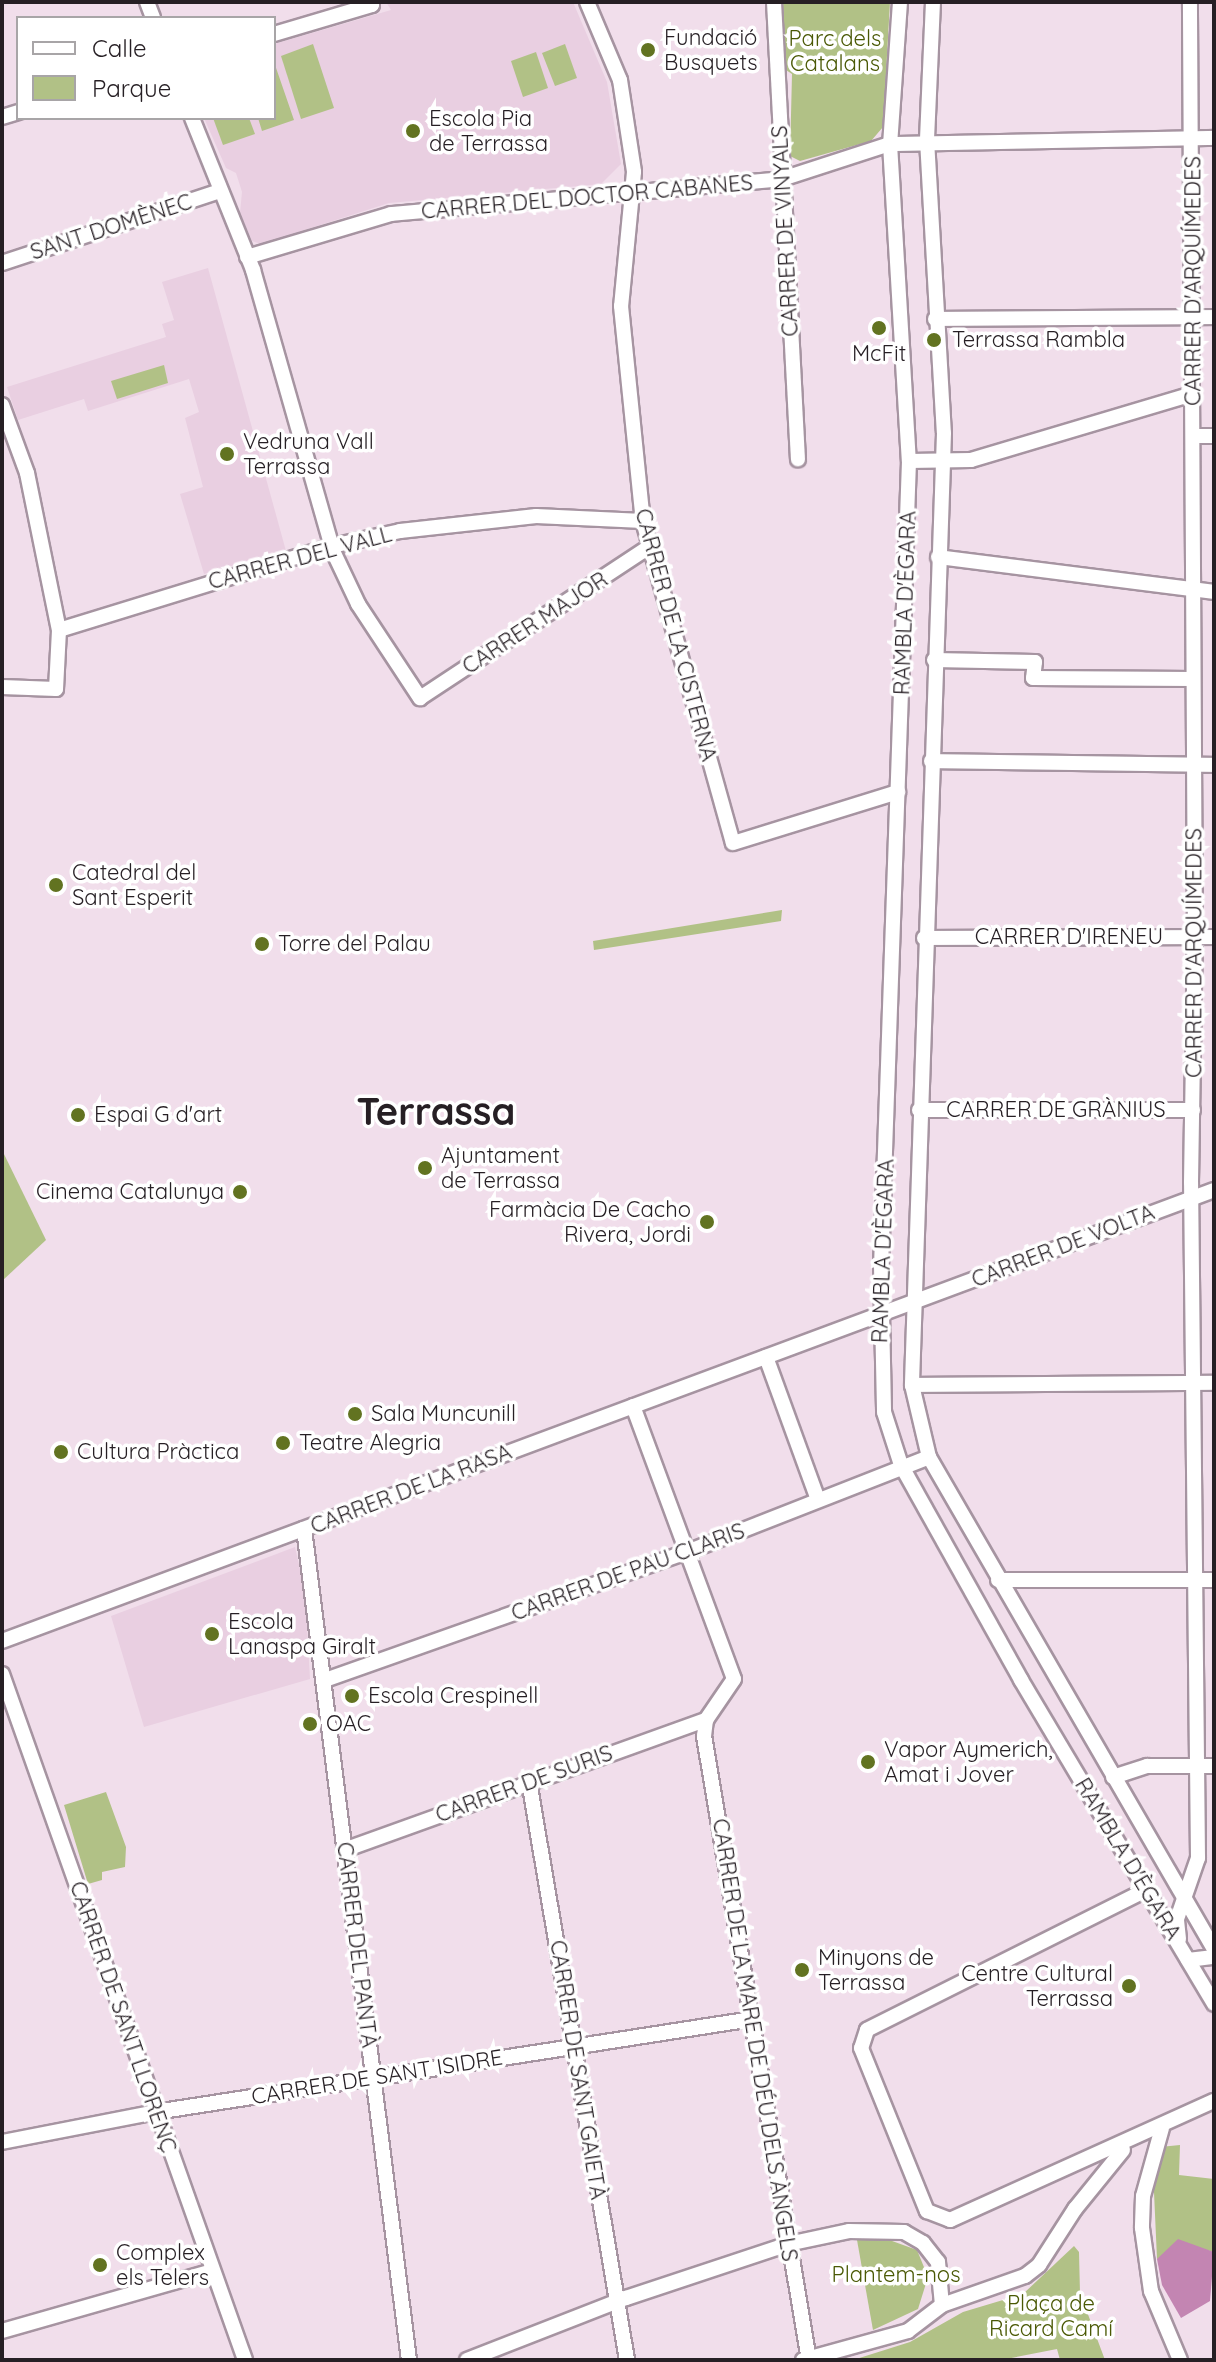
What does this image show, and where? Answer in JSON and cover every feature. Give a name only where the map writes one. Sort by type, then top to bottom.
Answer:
[{"type":"street","name":"CARRER DE LA CISTERNA","points":[[587,2],[620,80],[633,193],[621,306],[643,521],[733,843],[898,792]]},
{"type":"street","name":"CARRER DE VINYALS","points":[[774,2],[798,459]]},
{"type":"street","name":"RAMBLA D'ÈGARA","points":[[900,2],[890,144],[909,461],[880,1313],[884,1412],[901,1465],[1214,2004]]},
{"type":"street","name":"RAMBLA D'ÈGARA","points":[[933,2],[927,140],[935,319],[943,374],[943,461],[911,1302],[912,1385],[929,1457],[1214,1949]]},
{"type":"street","name":"CARRER D'ARQUÍMEDES","points":[[1184,1954],[1177,1919],[1198,1858],[1192,1198],[1195,590],[1190,2]]},
{"type":"street","points":[[276,33],[371,4]]},
{"type":"street","points":[[193,120],[247,257],[332,546]]},
{"type":"street","name":"CARRER DEL DOCTOR CABANES","points":[[247,257],[391,214],[782,179],[890,144],[927,140],[1214,138]]},
{"type":"street","name":"SANT DOMÈNEC","points":[[2,263],[219,189]]},
{"type":"street","points":[[935,319],[1214,317]]},
{"type":"street","points":[[909,461],[971,460],[1193,394]]},
{"type":"street","points":[[2,405],[27,473],[59,630],[56,689],[2,687]]},
{"type":"street","points":[[1194,436],[1214,436]]},
{"type":"street","name":"CARRER DEL VALL","points":[[59,630],[332,546],[400,531],[536,516],[643,521]]},
{"type":"street","name":"CARRER MAJOR","points":[[332,546],[358,604],[420,698],[649,547]]},
{"type":"street","points":[[938,557],[1214,592]]},
{"type":"street","points":[[934,660],[1035,662],[1033,678],[1193,679]]},
{"type":"street","points":[[931,761],[1214,765]]},
{"type":"street","name":"CARRER D'IRENEU","points":[[924,938],[1214,937]]},
{"type":"street","name":"CARRER DE GRÀNIUS","points":[[919,1110],[1193,1110]]},
{"type":"street","name":"CARRER DE VOLTA","points":[[911,1302],[1214,1190]]},
{"type":"street","points":[[880,1313],[911,1302]]},
{"type":"street","name":"CARRER DE LA RASA","points":[[2,1641],[880,1313]]},
{"type":"street","points":[[766,1357],[818,1500]]},
{"type":"street","points":[[912,1385],[1214,1383]]},
{"type":"street","points":[[633,1406],[734,1679],[706,1720]]},
{"type":"street","name":"CARRER DE PAU CLARIS","points":[[325,1680],[687,1552],[901,1465],[929,1457]]},
{"type":"street","name":"CARRER DEL PANTÀ","points":[[304,1529],[409,2360]]},
{"type":"street","points":[[998,1580],[1214,1580]]},
{"type":"street","name":"CARRER DE SANT LLORENÇ","points":[[2,1674],[245,2360]]},
{"type":"street","name":"CARRER DE SURIS","points":[[344,1850],[529,1781],[706,1720]]},
{"type":"street","name":"CARRER DE LA MARE DE DÉU DELS ÀNGELS","points":[[706,1720],[704,1736],[807,2359]]},
{"type":"street","points":[[1113,1777],[1147,1766],[1214,1766]]},
{"type":"street","name":"CARRER DE SANT GAIETÀ","points":[[529,1781],[627,2360]]},
{"type":"street","points":[[1146,1890],[867,2030],[862,2037],[861,2048],[927,2211],[934,2217],[962,2219],[1162,2128]]},
{"type":"street","name":"RAMBLA D'ÈGARA","points":[[1184,1954],[1214,1957]]},
{"type":"street","name":"CARRER DE SANT ISIDRE","points":[[2,2142],[157,2112],[752,2019]]},
{"type":"street","points":[[807,2359],[908,2331],[942,2305],[1033,2271],[1120,2151],[1214,2101]]},
{"type":"street","points":[[1162,2128],[1143,2196],[1142,2228],[1151,2291],[1180,2360]]},
{"type":"street","points":[[467,2360],[617,2302],[788,2244],[864,2229],[904,2232],[923,2243],[938,2262],[942,2305]]},
{"type":"street","points":[[2,2331],[212,2271]]},
{"type":"shaded area","name":"Escola Pia de Terrassa","points":[[386,2],[573,2],[607,82],[621,164],[601,184],[389,203],[261,244],[252,241],[240,213],[242,192],[236,173],[226,168],[205,120],[276,120],[276,43],[391,10]]},
{"type":"shaded area","name":"Vedruna Vall Terrassa","points":[[208,268],[286,551],[204,574],[180,494],[203,487],[185,418],[199,412],[189,379],[88,411],[84,399],[18,420],[7,387],[166,337],[162,324],[174,320],[162,282]]},
{"type":"shaded area","name":"Escola Lanaspa Giralt","points":[[295,1547],[305,1591],[310,1679],[144,1727],[111,1616]]},
{"type":"shaded area","points":[[1178,2239],[1214,2252],[1210,2301],[1181,2318],[1162,2285],[1157,2259]]},
{"type":"green space","name":"Parc dels Catalans","points":[[783,2],[890,2],[883,127],[871,141],[800,161],[790,156],[792,74],[786,70]]},
{"type":"green space","points":[[313,44],[334,108],[301,119],[281,56]]},
{"type":"green space","points":[[565,44],[577,78],[555,86],[542,53]]},
{"type":"green space","points":[[536,52],[548,88],[523,97],[511,61]]},
{"type":"green space","points":[[276,68],[294,120],[262,131],[259,120],[276,120]]},
{"type":"green space","points":[[214,120],[250,120],[255,134],[223,145]]},
{"type":"green space","points":[[164,365],[168,383],[117,399],[111,381]]},
{"type":"green space","points":[[782,910],[781,921],[594,950],[593,941]]},
{"type":"green space","points":[[2,1150],[46,1240],[2,1281]]},
{"type":"green space","points":[[106,1792],[126,1847],[125,1867],[102,1872],[102,1880],[88,1884],[64,1805]]},
{"type":"green space","points":[[1180,2145],[1179,2175],[1214,2179],[1214,2252],[1199,2248],[1157,2259],[1153,2170],[1160,2147]]},
{"type":"green space","name":"Plantem-nos","points":[[881,2237],[917,2250],[928,2277],[918,2309],[873,2330],[857,2240]]},
{"type":"green space","name":"Plaça de Ricard Camí","points":[[1074,2246],[1079,2252],[1080,2293],[1105,2360],[1060,2360],[1057,2349],[1001,2360],[853,2360],[910,2342],[963,2312],[1023,2294]]},
{"type":"place","name":"Fundació Busquets","points":[[648,50]]},
{"type":"place","name":"Escola Pia de Terrassa","points":[[413,131]]},
{"type":"place","name":"McFit","points":[[879,328]]},
{"type":"place","name":"Terrassa Rambla","points":[[934,340]]},
{"type":"place","name":"Vedruna Vall Terrassa","points":[[227,454]]},
{"type":"place","name":"Catedral del Sant Esperit","points":[[56,885]]},
{"type":"place","name":"Torre del Palau","points":[[262,944]]},
{"type":"place","name":"Espai G d'art","points":[[78,1115]]},
{"type":"place","name":"Ajuntament de Terrassa","points":[[425,1168]]},
{"type":"place","name":"Cinema Catalunya","points":[[240,1192]]},
{"type":"place","name":"Farmàcia De Cacho Rivera, Jordi","points":[[707,1222]]},
{"type":"place","name":"Sala Muncunill","points":[[355,1414]]},
{"type":"place","name":"Teatre Alegria","points":[[283,1443]]},
{"type":"place","name":"Cultura Pràctica","points":[[61,1452]]},
{"type":"place","name":"Escola Lanaspa Giralt","points":[[212,1634]]},
{"type":"place","name":"Escola Crespinell","points":[[352,1696]]},
{"type":"place","name":"OAC","points":[[310,1724]]},
{"type":"place","name":"Vapor Aymerich, Amat i Jover","points":[[868,1762]]},
{"type":"place","name":"Minyons de Terrassa","points":[[802,1970]]},
{"type":"place","name":"Centre Cultural Terrassa","points":[[1129,1986]]},
{"type":"place","name":"Complex els Telers","points":[[100,2265]]},
{"type":"district","name":"Terrassa","points":[[436,1112]]}]
